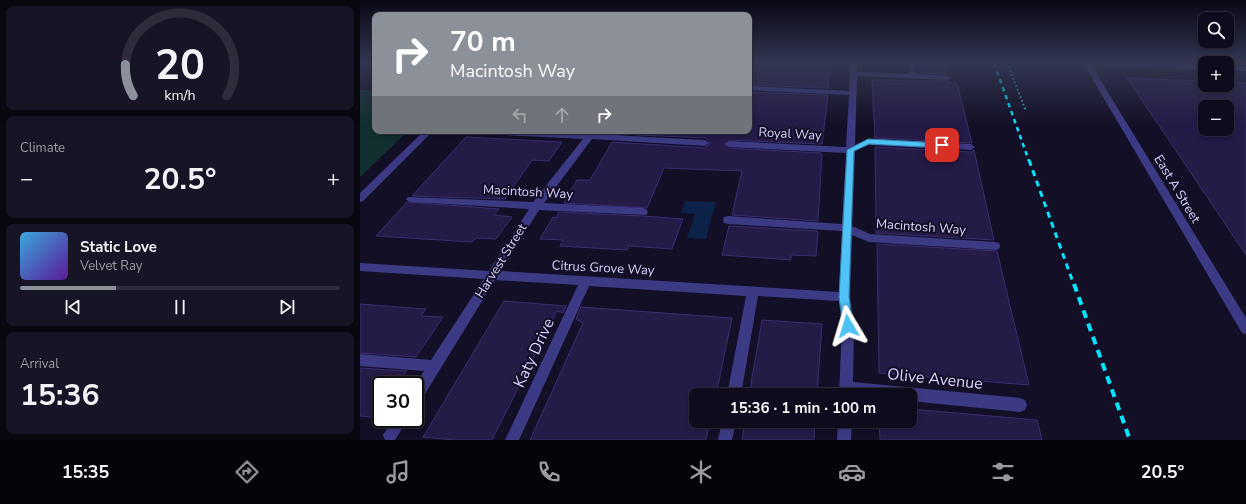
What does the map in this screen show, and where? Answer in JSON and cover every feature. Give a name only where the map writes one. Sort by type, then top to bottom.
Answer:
[{"type":"street","points":[[846,388],[848,326],[844,297],[853,84]]},
{"type":"street","name":"East A Street","points":[[1098,84],[1246,329]]},
{"type":"street","points":[[752,88],[853,93]]},
{"type":"street","points":[[360,199],[426,134]]},
{"type":"street","points":[[592,134],[705,142]]},
{"type":"street","name":"Harvest Street","points":[[424,382],[536,206],[592,134]]},
{"type":"street","points":[[850,150],[868,142],[971,147]]},
{"type":"street","name":"Royal Way","points":[[729,144],[850,150]]},
{"type":"street","name":"Macintosh Way","points":[[411,199],[643,212]]},
{"type":"street","name":"Macintosh Way","points":[[728,220],[847,228],[870,238],[994,246]]},
{"type":"street","name":"Citrus Grove Way","points":[[360,267],[844,297]]},
{"type":"street","name":"Katy Drive","points":[[512,440],[586,281]]},
{"type":"street","points":[[735,388],[753,291]]},
{"type":"street","points":[[360,360],[434,366]]},
{"type":"street","name":"Olive Avenue","points":[[917,397],[1020,405]]},
{"type":"street","points":[[390,435],[395,428]]},
{"type":"street","points":[[725,440],[728,428]]},
{"type":"street","points":[[844,440],[845,428]]},
{"type":"path","points":[[1015,84],[1026,111]]},
{"type":"green space","points":[[360,90],[372,90],[372,134],[405,134],[360,177]]},
{"type":"water","points":[[685,201],[716,202],[706,239],[687,238],[695,214],[681,213]]},
{"type":"building","points":[[752,84],[829,84],[828,88],[752,85]]},
{"type":"building","points":[[872,84],[957,84],[972,143],[875,138]]},
{"type":"building","points":[[1131,84],[1198,84],[1198,92],[1234,92],[1234,84],[1246,84],[1246,255]]},
{"type":"building","points":[[752,92],[828,95],[822,144],[729,140],[724,144],[729,148],[821,153],[818,221],[732,215],[742,171],[664,168],[647,208],[564,203],[577,180],[590,180],[612,142],[705,148],[710,143],[705,138],[616,134],[752,134]]},
{"type":"building","points":[[466,137],[562,142],[549,161],[532,160],[505,199],[412,196]]},
{"type":"building","points":[[875,147],[971,152],[974,150],[994,240],[876,233]]},
{"type":"building","points":[[407,202],[499,209],[494,215],[512,217],[496,239],[476,238],[472,242],[376,236]]},
{"type":"building","points":[[559,212],[683,219],[672,249],[629,246],[627,250],[560,246],[563,240],[540,239],[553,217],[556,218]]},
{"type":"building","points":[[729,226],[817,231],[816,256],[791,255],[791,260],[722,255]]},
{"type":"building","points":[[877,244],[997,251],[1029,385],[879,373]]},
{"type":"building","points":[[504,301],[566,306],[563,313],[557,311],[492,440],[454,440],[423,437]]},
{"type":"building","points":[[360,304],[426,309],[421,316],[443,317],[416,357],[360,353]]},
{"type":"building","points":[[581,307],[732,318],[717,388],[689,388],[689,428],[709,428],[706,440],[530,440],[583,323],[576,319]]},
{"type":"building","points":[[762,320],[822,324],[817,388],[750,388]]},
{"type":"building","points":[[360,368],[407,371],[403,376],[372,376],[372,417],[360,416]]},
{"type":"building","points":[[917,410],[1037,420],[1042,440],[880,440],[879,428],[917,428]]},
{"type":"building","points":[[744,428],[815,428],[814,440],[742,440]]},
{"type":"railway","points":[[1001,84],[1029,161]]},
{"type":"railway","points":[[1029,160],[1074,285]]},
{"type":"railway","points":[[1074,284],[1130,440]]},
{"type":"route","points":[[848,326],[844,297],[850,150],[868,142],[942,145]]}]
